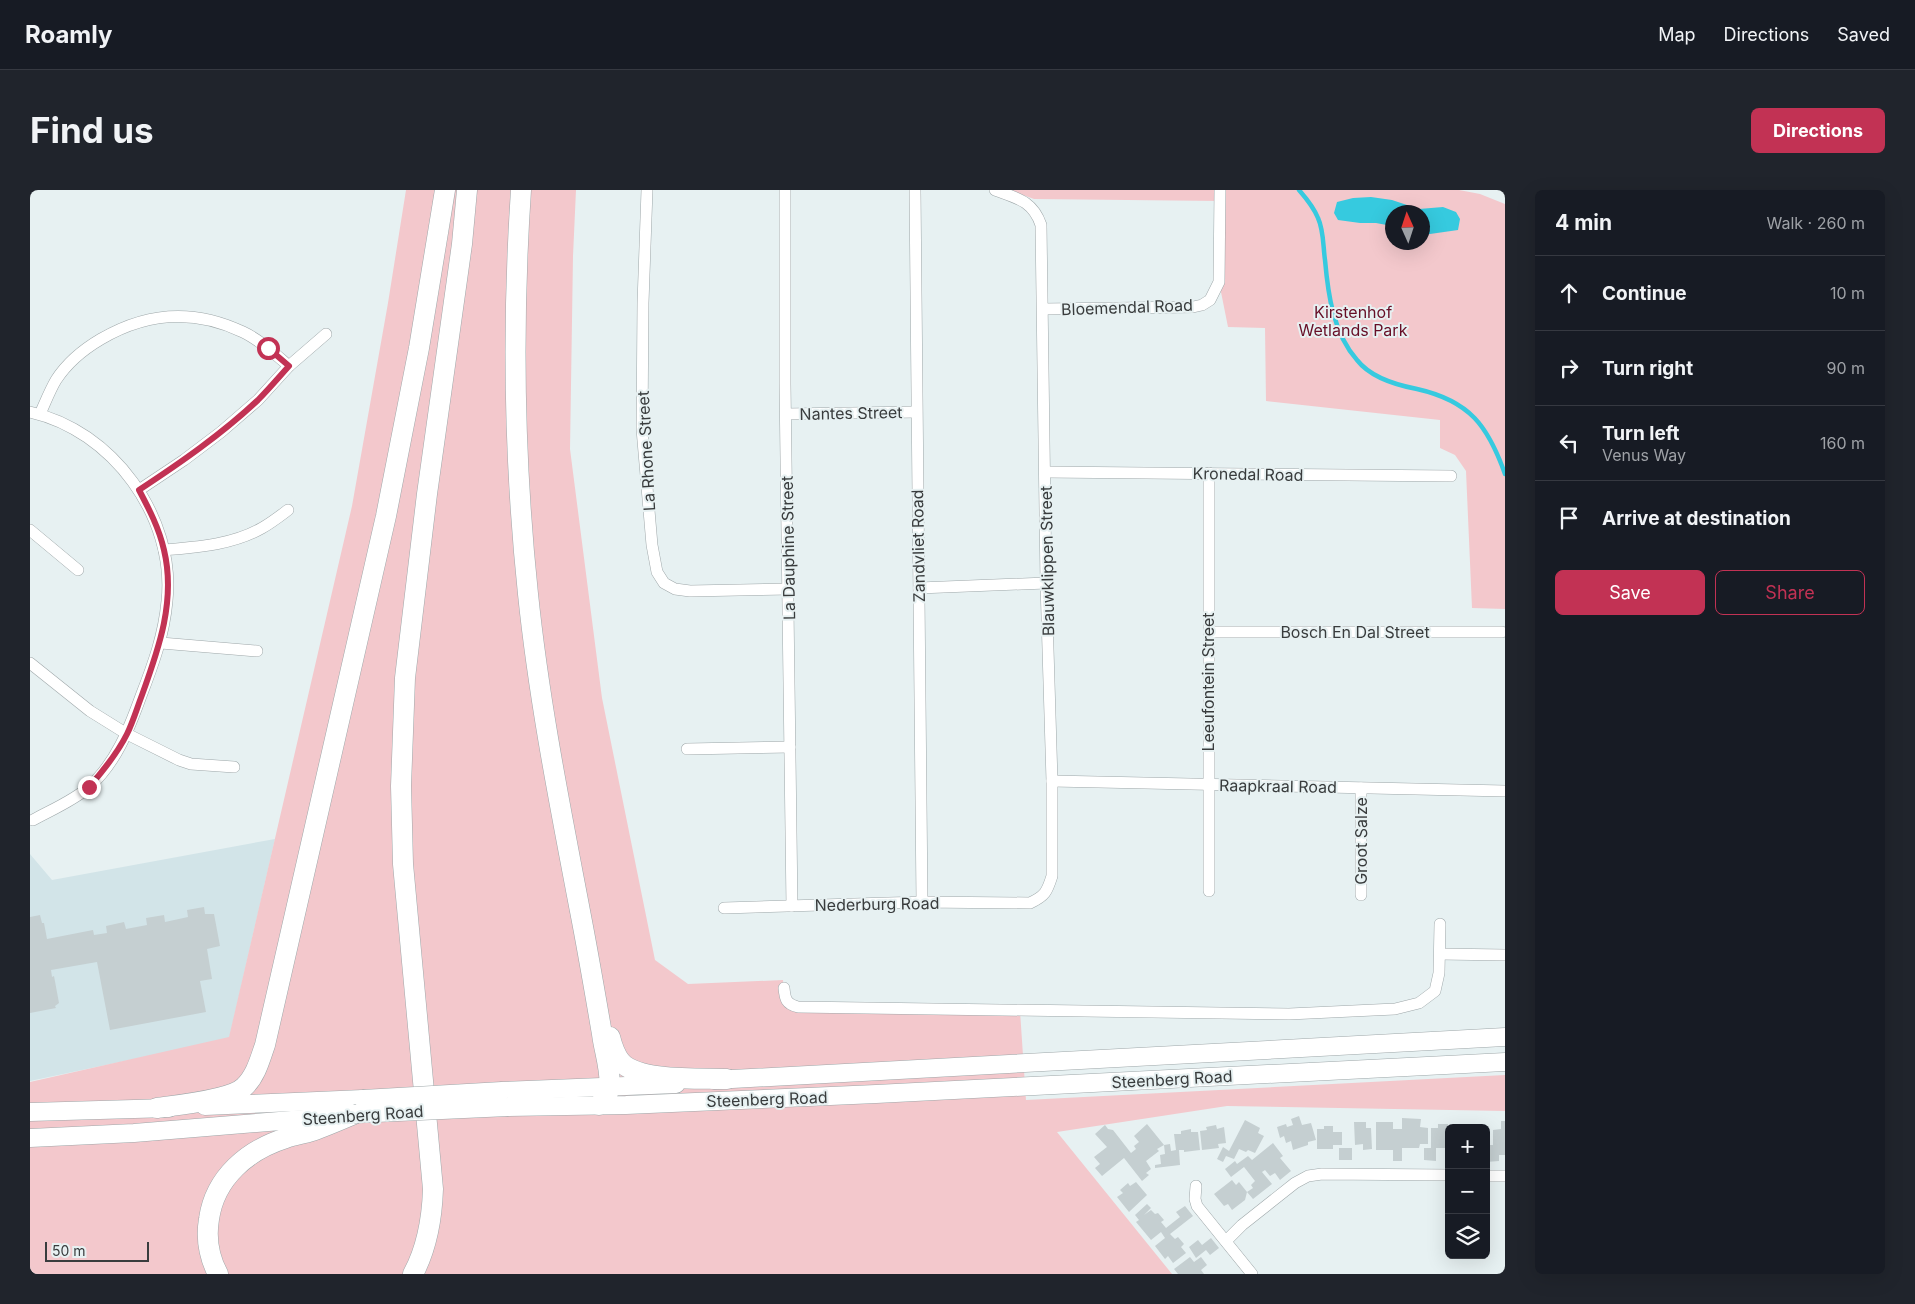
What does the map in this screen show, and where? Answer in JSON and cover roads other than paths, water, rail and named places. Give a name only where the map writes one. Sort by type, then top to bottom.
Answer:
[{"type":"highway","points":[[157,1108],[222,1097],[241,1090],[248,1083],[255,1070],[265,1045],[386,516],[419,348],[446,190]]},
{"type":"highway","points":[[412,1274],[421,1257],[428,1232],[432,1189],[403,864],[401,786],[405,678],[425,512],[462,244],[467,190]]},
{"type":"highway","points":[[521,190],[515,365],[519,474],[528,595],[555,777],[594,985],[609,1087],[605,1099],[599,1105]]},
{"type":"highway","points":[[594,985],[613,1048],[620,1061],[627,1067],[662,1077],[727,1079]]},
{"type":"highway","points":[[218,1274],[209,1248],[208,1226],[214,1200],[228,1175],[244,1159],[261,1148],[359,1107]]},
{"type":"main road","name":"Steenberg Road","points":[[30,1112],[157,1108],[359,1107],[505,1099],[609,1087],[727,1079],[1505,1037]]},
{"type":"main road","name":"Steenberg Road","points":[[505,1099],[599,1105],[876,1094],[1505,1062]]},
{"type":"main road","name":"Steenberg Road","points":[[30,1138],[232,1126],[359,1107]]},
{"type":"street","name":"La Rhone Street","points":[[647,190],[643,303],[642,429],[652,545],[657,572],[664,583],[675,589],[690,591],[788,589]]},
{"type":"street","name":"La Dauphine Street","points":[[785,190],[792,906]]},
{"type":"street","name":"Zandvliet Road","points":[[915,190],[922,902]]},
{"type":"street","name":"Blauwklippen Street","points":[[995,190],[1022,200],[1035,210],[1041,225],[1046,584],[1052,781],[1052,876],[1042,898],[1030,903]]},
{"type":"street","name":"Bloemendal Road","points":[[1043,310],[1193,307],[1202,305],[1210,300],[1219,282],[1220,190]]},
{"type":"street","points":[[34,820],[89,787],[127,734],[160,643],[168,600],[164,550],[154,520],[139,490],[107,451],[62,422],[35,413],[57,379],[82,351],[120,328],[143,320],[162,317],[189,317],[218,322],[244,332],[289,366]]},
{"type":"street","points":[[139,490],[221,432],[258,400],[289,366],[326,334]]},
{"type":"street","name":"Nantes Street","points":[[786,414],[916,412]]},
{"type":"street","name":"Kronedal Road","points":[[1045,472],[1451,476]]},
{"type":"street","name":"Leeufontein Street","points":[[1209,473],[1209,890]]},
{"type":"street","points":[[164,550],[222,543],[240,538],[262,528],[288,510]]},
{"type":"street","points":[[30,530],[78,570]]},
{"type":"street","points":[[919,588],[1046,584]]},
{"type":"street","name":"Bosch En Dal Street","points":[[1208,632],[1502,632]]},
{"type":"street","points":[[160,643],[257,651]]},
{"type":"street","points":[[30,663],[70,697],[127,734],[191,764],[234,766]]},
{"type":"street","points":[[687,748],[790,747]]},
{"type":"street","name":"Raapkraal Road","points":[[1052,781],[1505,791]]},
{"type":"street","name":"Groot Salze","points":[[1361,894],[1362,788]]},
{"type":"street","name":"Nederburg Road","points":[[724,908],[922,902],[1030,903]]},
{"type":"street","points":[[784,988],[785,1000],[790,1005],[798,1007],[1289,1014],[1395,1009],[1419,1003],[1435,991],[1439,973],[1440,924]]},
{"type":"street","points":[[1440,954],[1505,955]]},
{"type":"street","points":[[1226,1241],[1242,1225],[1295,1183],[1308,1176],[1322,1174],[1445,1175]]},
{"type":"street","points":[[1490,1176],[1505,1176]]},
{"type":"street","points":[[1196,1186],[1195,1199],[1197,1206],[1252,1274]]},
{"type":"water","points":[[1371,197],[1392,200],[1407,205],[1385,205],[1385,225],[1338,220],[1334,213],[1337,202],[1353,198]]},
{"type":"water","points":[[1443,207],[1456,212],[1460,219],[1458,230],[1430,234],[1430,208]]},
{"type":"waterway","points":[[1299,190],[1312,207],[1320,223],[1333,313],[1342,338],[1349,349],[1369,372],[1392,383],[1435,394],[1464,409],[1484,429],[1492,442],[1505,474]]},
{"type":"park label","name":"Kirstenhof Wetlands Park","points":[[1353,321]]}]
